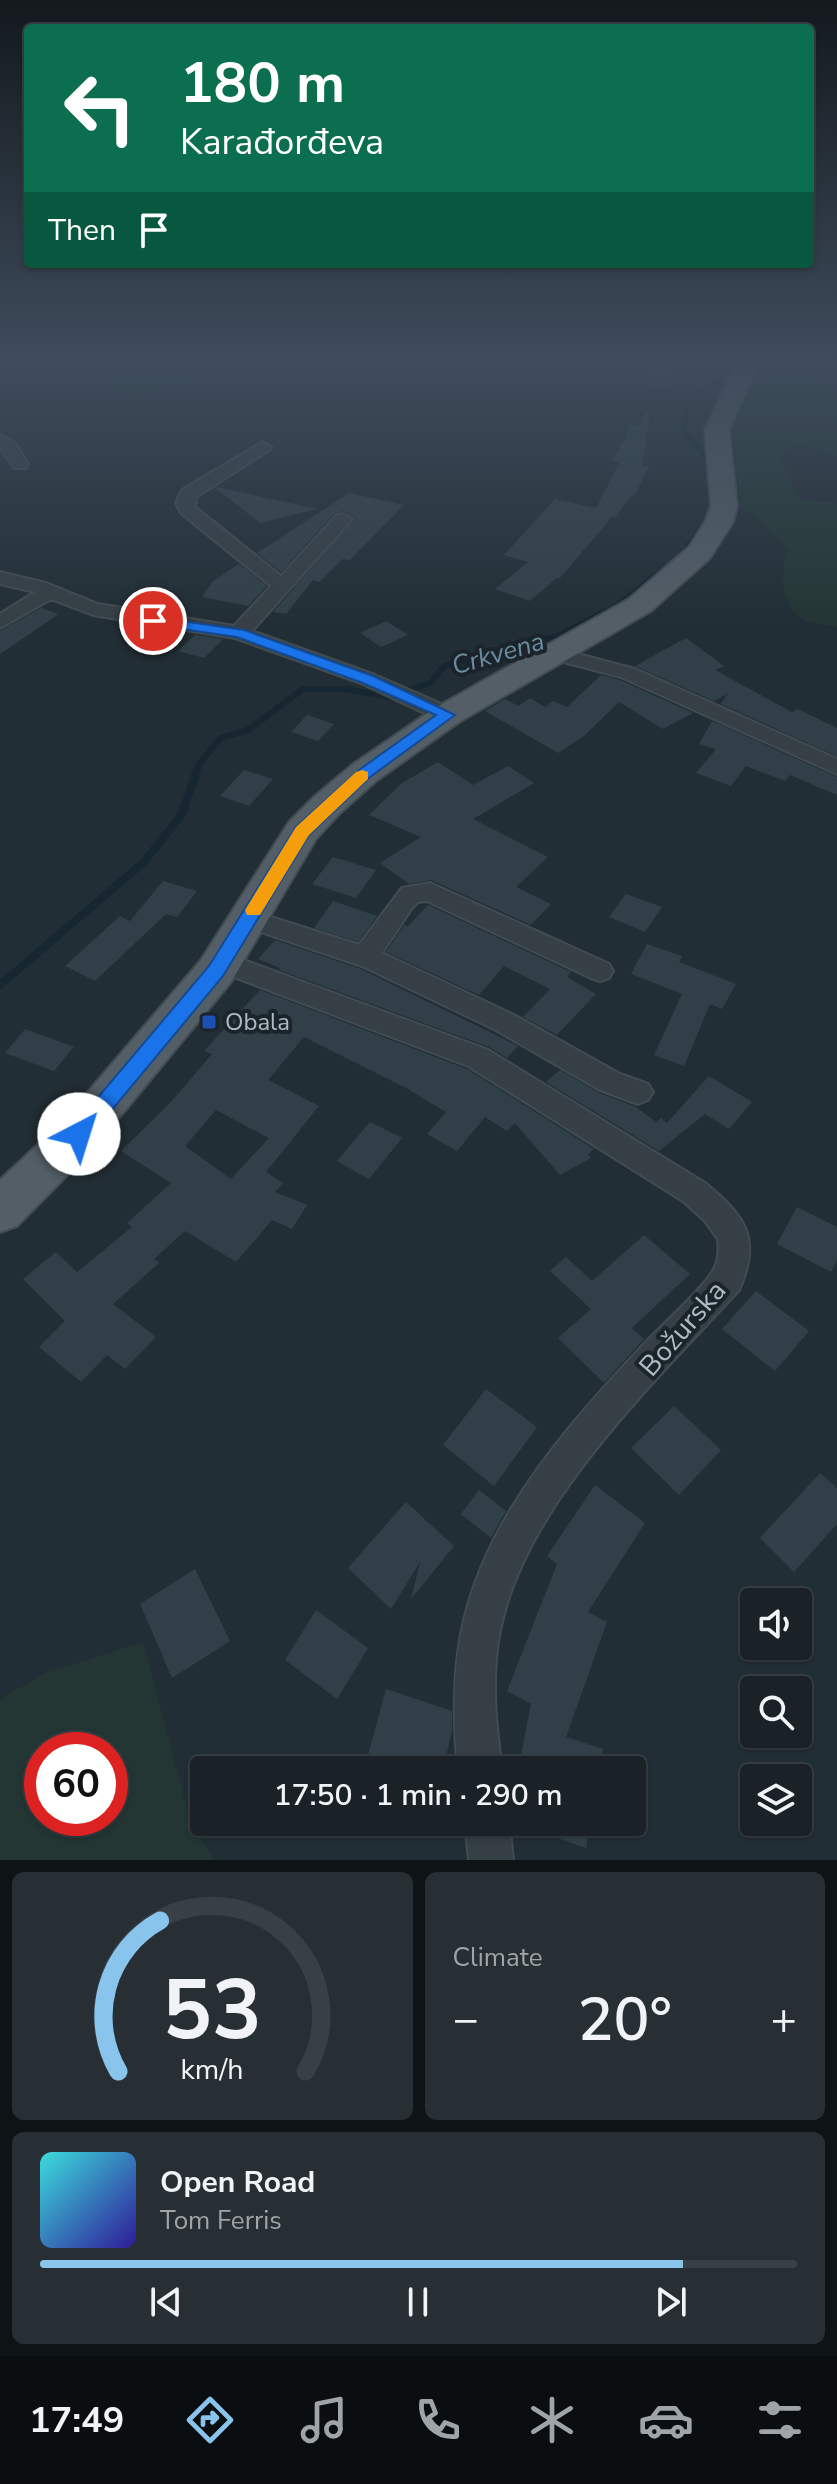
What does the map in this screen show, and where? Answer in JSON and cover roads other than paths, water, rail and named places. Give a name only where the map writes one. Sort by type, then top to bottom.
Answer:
[{"type":"main road","points":[[0,1211],[79,1134],[222,962],[302,831],[319,814],[434,708],[555,654],[640,605],[700,552],[719,522],[724,506],[719,450]]},
{"type":"street","points":[[11,450],[20,464]]},
{"type":"street","points":[[259,450],[188,494],[185,503],[187,509],[280,584]]},
{"type":"street","points":[[239,633],[280,584],[343,519]]},
{"type":"street","points":[[0,578],[50,591],[93,609],[239,633],[368,679],[434,708]]},
{"type":"street","points":[[0,622],[50,591]]},
{"type":"street","points":[[555,654],[628,673],[837,767]]},
{"type":"street","points":[[365,957],[411,894],[430,892],[600,971]]},
{"type":"street","points":[[249,919],[365,957],[504,1022],[610,1082],[638,1092]]},
{"type":"street","name":"Božurska","points":[[222,962],[478,1058],[694,1192],[725,1218],[732,1231],[735,1260],[727,1279],[577,1445],[533,1510],[504,1561],[483,1618],[475,1663],[478,1756]]},
{"type":"street","points":[[488,1836],[491,1860]]},
{"type":"waterway","name":"Crkvena","points":[[700,450],[713,466]]},
{"type":"waterway","name":"Crkvena","points":[[689,545],[702,527]]},
{"type":"waterway","name":"Crkvena","points":[[681,555],[690,543]]},
{"type":"waterway","name":"Crkvena","points":[[196,772],[221,738],[248,730],[303,689],[346,689],[388,697],[430,683],[444,666],[558,636],[617,606],[668,566]]},
{"type":"waterway","name":"Crkvena","points":[[0,985],[144,862],[182,814],[197,770]]},
{"type":"place","name":"Obala","points":[[209,1022]]}]
